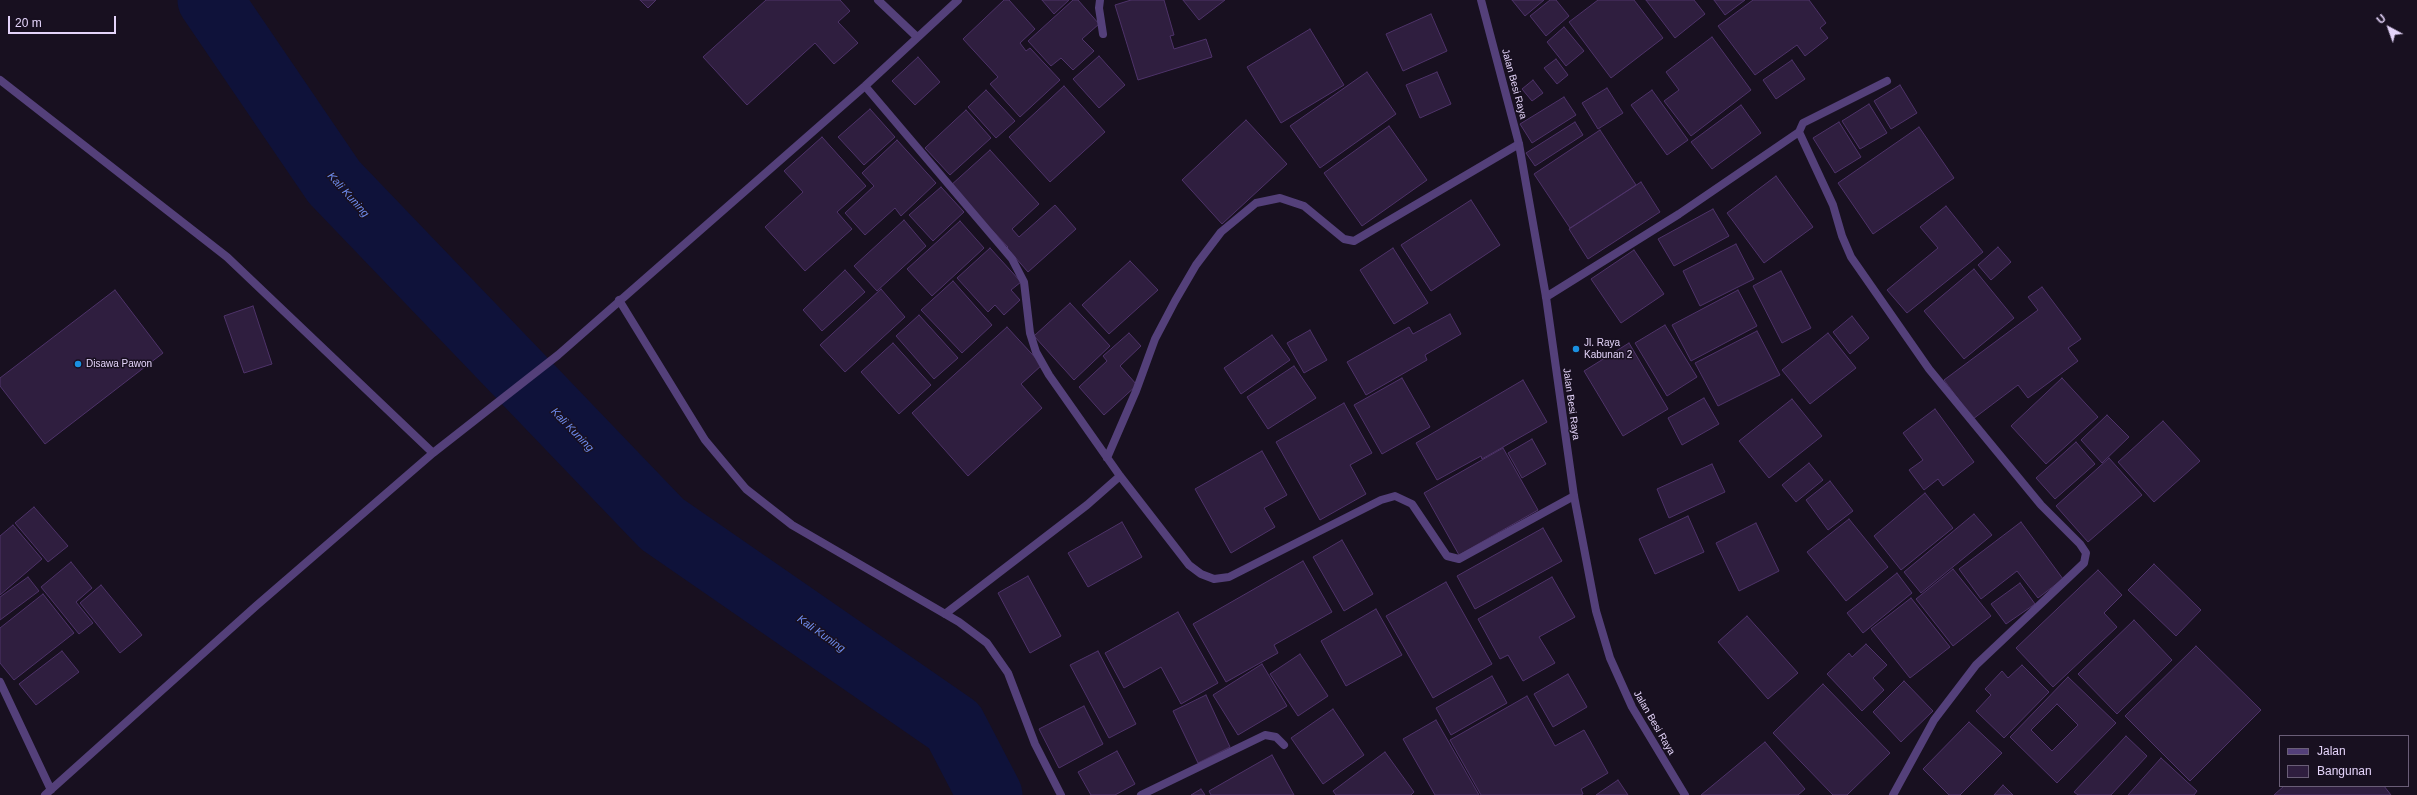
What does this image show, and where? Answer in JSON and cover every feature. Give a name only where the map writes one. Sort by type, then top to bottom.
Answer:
[{"type":"street","points":[[878,0],[917,37]]},
{"type":"street","points":[[0,682],[48,793],[256,606],[434,453],[482,413],[558,355],[865,86],[958,0]]},
{"type":"street","points":[[1100,0],[1099,8],[1103,34]]},
{"type":"street","name":"Jalan Besi Raya","points":[[1481,0],[1519,144],[1546,297],[1574,496],[1596,611],[1610,658],[1632,707],[1685,795]]},
{"type":"street","points":[[0,80],[227,257],[434,453]]},
{"type":"street","points":[[1546,297],[1679,214],[1800,132],[1804,123],[1887,82]]},
{"type":"street","points":[[865,86],[1012,258],[1024,282],[1030,333],[1036,352],[1120,476],[1188,564],[1200,574],[1214,579],[1230,577],[1381,500],[1395,496],[1412,504],[1447,556],[1459,559],[1574,496]]},
{"type":"street","points":[[1800,132],[1833,205],[1842,236],[1851,256],[1929,370],[2041,505],[2080,544],[2086,553],[2084,563],[1976,665],[1934,720],[1892,795]]},
{"type":"street","points":[[1107,458],[1118,435],[1155,338],[1196,265],[1222,232],[1256,203],[1280,198],[1304,206],[1344,239],[1354,241],[1519,144]]},
{"type":"street","points":[[619,300],[705,440],[746,489],[792,525],[945,614],[987,643],[1008,673],[1034,744],[1061,795]]},
{"type":"street","points":[[945,614],[1087,505],[1120,476]]},
{"type":"street","points":[[1141,795],[1265,735],[1276,737],[1284,745]]},
{"type":"building","points":[[640,0],[656,0],[648,8]]},
{"type":"building","points":[[766,0],[840,0],[850,11],[838,22],[858,43],[834,64],[815,43],[747,105],[703,57]]},
{"type":"building","points":[[1004,0],[1009,0],[1035,29],[1020,43],[1026,51],[1030,48],[1060,80],[1020,117],[990,84],[998,77],[963,39]]},
{"type":"building","points":[[1042,0],[1069,0],[1054,14]]},
{"type":"building","points":[[1073,0],[1078,0],[1099,24],[1082,39],[1094,51],[1073,70],[1061,58],[1051,66],[1028,41]]},
{"type":"building","points":[[1131,0],[1164,0],[1174,35],[1170,36],[1174,49],[1206,39],[1212,57],[1138,80],[1115,5]]},
{"type":"building","points":[[1183,0],[1225,0],[1199,20]]},
{"type":"building","points":[[1512,0],[1544,0],[1525,16]]},
{"type":"building","points":[[1550,0],[1556,0],[1569,16],[1546,36],[1530,16]]},
{"type":"building","points":[[1598,0],[1634,0],[1663,38],[1611,78],[1569,22]]},
{"type":"building","points":[[1646,0],[1694,0],[1705,14],[1675,38]]},
{"type":"building","points":[[1714,0],[1745,0],[1725,15]]},
{"type":"building","points":[[1753,0],[1809,0],[1826,23],[1820,28],[1828,38],[1805,56],[1797,45],[1755,75],[1718,26]]},
{"type":"building","points":[[1431,14],[1447,51],[1403,71],[1386,34]]},
{"type":"building","points":[[1564,27],[1584,51],[1566,66],[1547,42]]},
{"type":"building","points":[[1310,29],[1344,85],[1281,123],[1247,67]]},
{"type":"building","points":[[1712,37],[1751,90],[1691,136],[1664,101],[1679,90],[1666,72]]},
{"type":"building","points":[[1099,56],[1125,85],[1099,108],[1073,79]]},
{"type":"building","points":[[918,57],[940,82],[915,105],[892,81]]},
{"type":"building","points":[[1556,59],[1568,75],[1557,84],[1544,68]]},
{"type":"building","points":[[1792,60],[1805,79],[1776,99],[1763,80]]},
{"type":"building","points":[[1367,72],[1396,114],[1320,168],[1290,126]]},
{"type":"building","points":[[1437,72],[1451,104],[1420,118],[1406,85]]},
{"type":"building","points":[[1533,80],[1543,93],[1532,101],[1522,89]]},
{"type":"building","points":[[1900,85],[1917,113],[1891,129],[1874,101]]},
{"type":"building","points":[[1064,86],[1105,132],[1050,182],[1009,137]]},
{"type":"building","points":[[1607,88],[1623,113],[1598,129],[1582,103]]},
{"type":"building","points":[[986,90],[1015,121],[996,138],[968,107]]},
{"type":"building","points":[[1652,90],[1688,140],[1667,155],[1631,105]]},
{"type":"building","points":[[1564,97],[1576,115],[1532,143],[1520,124]]},
{"type":"building","points":[[1869,104],[1887,133],[1860,149],[1842,121]]},
{"type":"building","points":[[1741,105],[1761,133],[1712,169],[1691,142]]},
{"type":"building","points":[[870,109],[895,137],[864,165],[838,137]]},
{"type":"building","points":[[966,110],[991,138],[950,175],[925,148]]},
{"type":"building","points":[[1246,120],[1287,164],[1222,224],[1182,180]]},
{"type":"building","points":[[1575,122],[1583,135],[1535,166],[1526,153]]},
{"type":"building","points":[[1839,122],[1861,157],[1835,173],[1813,138]]},
{"type":"building","points":[[1389,126],[1427,180],[1362,226],[1324,173]]},
{"type":"building","points":[[1919,127],[1954,178],[1873,234],[1838,183]]},
{"type":"building","points":[[1600,130],[1636,185],[1570,228],[1534,174]]},
{"type":"building","points":[[822,137],[866,186],[837,212],[852,229],[805,271],[765,227],[803,192],[784,171]]},
{"type":"building","points":[[897,140],[936,183],[901,216],[895,208],[865,235],[845,213],[874,186],[862,173]]},
{"type":"building","points":[[990,150],[1039,204],[1012,229],[1019,237],[1055,205],[1076,229],[1028,272],[1007,248],[1008,247],[950,186]]},
{"type":"building","points":[[1776,176],[1813,227],[1764,263],[1727,213]]},
{"type":"building","points":[[1641,182],[1660,212],[1588,259],[1569,229]]},
{"type":"building","points":[[941,187],[964,212],[933,241],[909,215]]},
{"type":"building","points":[[1471,200],[1500,245],[1431,291],[1401,245]]},
{"type":"building","points":[[1946,206],[1983,252],[1907,313],[1887,290],[1938,248],[1920,227]]},
{"type":"building","points":[[1713,209],[1729,236],[1674,266],[1658,239]]},
{"type":"building","points":[[904,220],[926,246],[877,291],[854,266]]},
{"type":"building","points":[[960,221],[984,248],[932,296],[907,269]]},
{"type":"building","points":[[1736,244],[1754,279],[1700,306],[1683,271]]},
{"type":"building","points":[[1998,247],[2011,262],[1991,280],[1978,265]]},
{"type":"building","points":[[990,248],[1021,282],[1011,290],[1020,300],[1004,315],[995,305],[988,312],[957,278]]},
{"type":"building","points":[[1393,248],[1428,303],[1394,324],[1360,270]]},
{"type":"building","points":[[1634,250],[1664,294],[1621,323],[1591,279]]},
{"type":"building","points":[[1130,261],[1158,290],[1109,334],[1082,305]]},
{"type":"building","points":[[1974,269],[2014,318],[1964,359],[1924,311]]},
{"type":"building","points":[[845,270],[865,292],[822,331],[803,310]]},
{"type":"building","points":[[1781,271],[1811,328],[1782,343],[1753,286]]},
{"type":"building","points":[[953,281],[992,325],[962,353],[921,310]]},
{"type":"building","points":[[2042,287],[2081,339],[2068,348],[2078,361],[2028,398],[2018,385],[1973,419],[1944,380],[2038,310],[2028,297]]},
{"type":"building","points":[[881,289],[905,317],[845,372],[820,345]]},
{"type":"building","points":[[115,290],[163,353],[45,444],[0,386],[0,378]]},
{"type":"building","points":[[1738,290],[1757,326],[1691,361],[1672,325]]},
{"type":"building","points":[[1070,303],[1110,346],[1074,380],[1034,336]]},
{"type":"building","points":[[253,306],[272,364],[244,373],[224,316]]},
{"type":"building","points":[[1450,314],[1461,334],[1425,355],[1427,360],[1366,395],[1347,362],[1409,327],[1413,334]]},
{"type":"building","points":[[919,315],[958,358],[934,379],[896,336]]},
{"type":"building","points":[[1852,316],[1869,338],[1850,354],[1833,332]]},
{"type":"building","points":[[1665,325],[1697,377],[1667,396],[1635,343]]},
{"type":"building","points":[[1007,327],[1042,365],[1021,384],[1042,408],[968,476],[912,413]]},
{"type":"building","points":[[1310,330],[1327,360],[1304,373],[1287,343]]},
{"type":"building","points":[[1757,331],[1780,375],[1718,406],[1695,363]]},
{"type":"building","points":[[1129,333],[1141,346],[1120,366],[1137,385],[1104,415],[1079,387],[1107,361],[1103,356]]},
{"type":"building","points":[[1828,333],[1856,368],[1810,404],[1782,370]]},
{"type":"building","points":[[1272,335],[1290,360],[1241,394],[1224,368]]},
{"type":"building","points":[[893,343],[931,385],[899,414],[861,372]]},
{"type":"building","points":[[1629,343],[1668,409],[1623,436],[1584,371]]},
{"type":"building","points":[[1294,366],[1316,398],[1268,429],[1247,397]]},
{"type":"building","points":[[1402,378],[1430,427],[1382,454],[1354,405]]},
{"type":"building","points":[[2062,378],[2098,417],[2046,464],[2011,426]]},
{"type":"building","points":[[1523,380],[1547,422],[1482,459],[1481,456],[1437,480],[1416,443]]},
{"type":"building","points":[[1704,398],[1719,424],[1682,445],[1668,418]]},
{"type":"building","points":[[1792,399],[1822,436],[1769,478],[1739,441]]},
{"type":"building","points":[[1344,403],[1372,453],[1350,465],[1366,494],[1320,520],[1276,442]]},
{"type":"building","points":[[1935,409],[1974,462],[1943,486],[1938,479],[1924,490],[1909,470],[1923,460],[1903,433]]},
{"type":"building","points":[[2107,415],[2129,437],[2102,463],[2081,440]]},
{"type":"building","points":[[2163,421],[2200,461],[2154,502],[2118,462]]},
{"type":"building","points":[[1532,439],[1546,464],[1522,478],[1508,453]]},
{"type":"building","points":[[2076,442],[2095,464],[2055,499],[2036,478]]},
{"type":"building","points":[[1503,448],[1538,510],[1459,555],[1424,493]]},
{"type":"building","points":[[1262,451],[1287,495],[1264,508],[1275,527],[1231,553],[1195,489]]},
{"type":"building","points":[[2109,458],[2142,495],[2088,542],[2056,506]]},
{"type":"building","points":[[1809,463],[1823,480],[1796,502],[1782,485]]},
{"type":"building","points":[[1712,464],[1725,492],[1669,518],[1657,489]]},
{"type":"building","points":[[1830,481],[1853,511],[1828,530],[1806,500]]},
{"type":"building","points":[[1925,493],[1953,528],[1901,570],[1874,536]]},
{"type":"building","points":[[34,507],[68,546],[48,562],[15,523]]},
{"type":"building","points":[[1974,514],[1992,535],[1921,593],[1904,572]]},
{"type":"building","points":[[1688,516],[1704,552],[1655,574],[1639,539]]},
{"type":"building","points":[[1849,519],[1888,567],[1846,601],[1807,552]]},
{"type":"building","points":[[1122,522],[1142,557],[1088,587],[1068,553]]},
{"type":"building","points":[[2021,522],[2063,579],[2038,598],[2017,571],[1981,599],[1959,569]]},
{"type":"building","points":[[1756,523],[1779,571],[1739,591],[1716,543]]},
{"type":"building","points":[[13,525],[42,559],[0,595],[0,536]]},
{"type":"building","points":[[1543,528],[1562,561],[1475,609],[1457,576]]},
{"type":"building","points":[[1342,540],[1373,594],[1344,611],[1313,557]]},
{"type":"building","points":[[1303,561],[1332,612],[1274,645],[1278,653],[1226,682],[1193,624]]},
{"type":"building","points":[[71,562],[92,588],[76,602],[93,623],[79,634],[41,587]]},
{"type":"building","points":[[2154,564],[2201,610],[2176,636],[2128,590]]},
{"type":"building","points":[[1953,569],[1991,616],[1953,646],[1916,599]]},
{"type":"building","points":[[2098,570],[2122,595],[2104,613],[2117,627],[2053,687],[2016,648]]},
{"type":"building","points":[[1897,573],[1912,593],[1863,633],[1847,613]]},
{"type":"building","points":[[1028,576],[1061,636],[1030,653],[998,593]]},
{"type":"building","points":[[28,577],[39,591],[0,620],[0,597]]},
{"type":"building","points":[[1552,577],[1575,617],[1539,637],[1555,663],[1523,681],[1508,655],[1500,659],[1478,619]]},
{"type":"building","points":[[1446,582],[1492,664],[1433,698],[1386,616]]},
{"type":"building","points":[[2020,583],[2035,604],[2006,624],[1991,604]]},
{"type":"building","points":[[101,585],[142,635],[120,653],[80,603]]},
{"type":"building","points":[[43,594],[74,633],[14,680],[0,663],[0,628]]},
{"type":"building","points":[[1911,598],[1950,647],[1910,678],[1871,629]]},
{"type":"building","points":[[1376,609],[1402,655],[1346,686],[1321,641]]},
{"type":"building","points":[[1178,612],[1218,683],[1181,704],[1161,667],[1124,688],[1105,653]]},
{"type":"building","points":[[1747,616],[1798,673],[1768,699],[1718,642]]},
{"type":"building","points":[[2134,620],[2172,660],[2117,714],[2078,674]]},
{"type":"building","points":[[1866,644],[1887,665],[1873,678],[1884,690],[1862,711],[1827,674],[1849,653],[1852,657]]},
{"type":"building","points":[[2196,646],[2261,710],[2190,781],[2125,716]]},
{"type":"building","points":[[62,651],[79,672],[36,705],[19,684]]},
{"type":"building","points":[[1098,651],[1136,724],[1109,738],[1070,665]]},
{"type":"building","points":[[1300,654],[1328,696],[1298,716],[1270,674]]},
{"type":"building","points":[[1262,664],[1287,706],[1238,735],[1213,695]]},
{"type":"building","points":[[2022,665],[2049,692],[2004,738],[1976,711],[1991,695],[1985,689],[2002,671],[2008,678]]},
{"type":"building","points":[[1568,674],[1587,707],[1553,727],[1534,694]]},
{"type":"building","points":[[1492,676],[1507,703],[1451,735],[1436,708]]},
{"type":"building","points":[[2068,677],[2116,723],[2057,783],[2010,737]],"holes":[[[2057,704],[2078,725],[2052,751],[2031,730]]]},
{"type":"building","points":[[1904,681],[1933,711],[1901,742],[1873,712]]},
{"type":"building","points":[[1823,684],[1890,753],[1847,795],[1833,795],[1773,733]]},
{"type":"building","points":[[1206,695],[1230,747],[1198,763],[1173,711]]},
{"type":"building","points":[[1527,696],[1555,746],[1584,730],[1608,773],[1581,789],[1583,794],[1481,795],[1450,740]]},
{"type":"building","points":[[1084,706],[1103,744],[1059,768],[1039,729]]},
{"type":"building","points":[[1333,709],[1364,755],[1323,784],[1291,738]]},
{"type":"building","points":[[1436,720],[1479,795],[1435,795],[1403,739]]},
{"type":"building","points":[[1969,722],[2002,753],[1960,795],[1949,795],[1923,769]]},
{"type":"building","points":[[2126,736],[2147,756],[2111,795],[2078,795],[2074,792]]},
{"type":"building","points":[[1765,742],[1805,789],[1798,795],[1701,795]]},
{"type":"building","points":[[1117,751],[1135,784],[1115,795],[1091,795],[1078,772]]},
{"type":"building","points":[[1385,752],[1414,792],[1411,795],[1336,795],[1333,791]]},
{"type":"building","points":[[1272,755],[1294,795],[1211,795],[1209,791]]},
{"type":"building","points":[[2161,758],[2197,791],[2194,795],[2128,795]]},
{"type":"building","points":[[1618,780],[1628,795],[1596,795]]},
{"type":"building","points":[[2003,785],[2013,795],[1994,795]]},
{"type":"building","points":[[2283,787],[2385,787],[2391,795],[2274,795]]},
{"type":"building","points":[[1201,789],[1205,795],[1191,795]]},
{"type":"waterway","name":"Kali Kuning","points":[[210,0],[334,182],[662,524],[954,726],[990,795]]},
{"type":"place","name":"Jl. Raya Kabunan 2","points":[[1576,349]]},
{"type":"place","name":"Disawa Pawon","points":[[78,364]]}]
